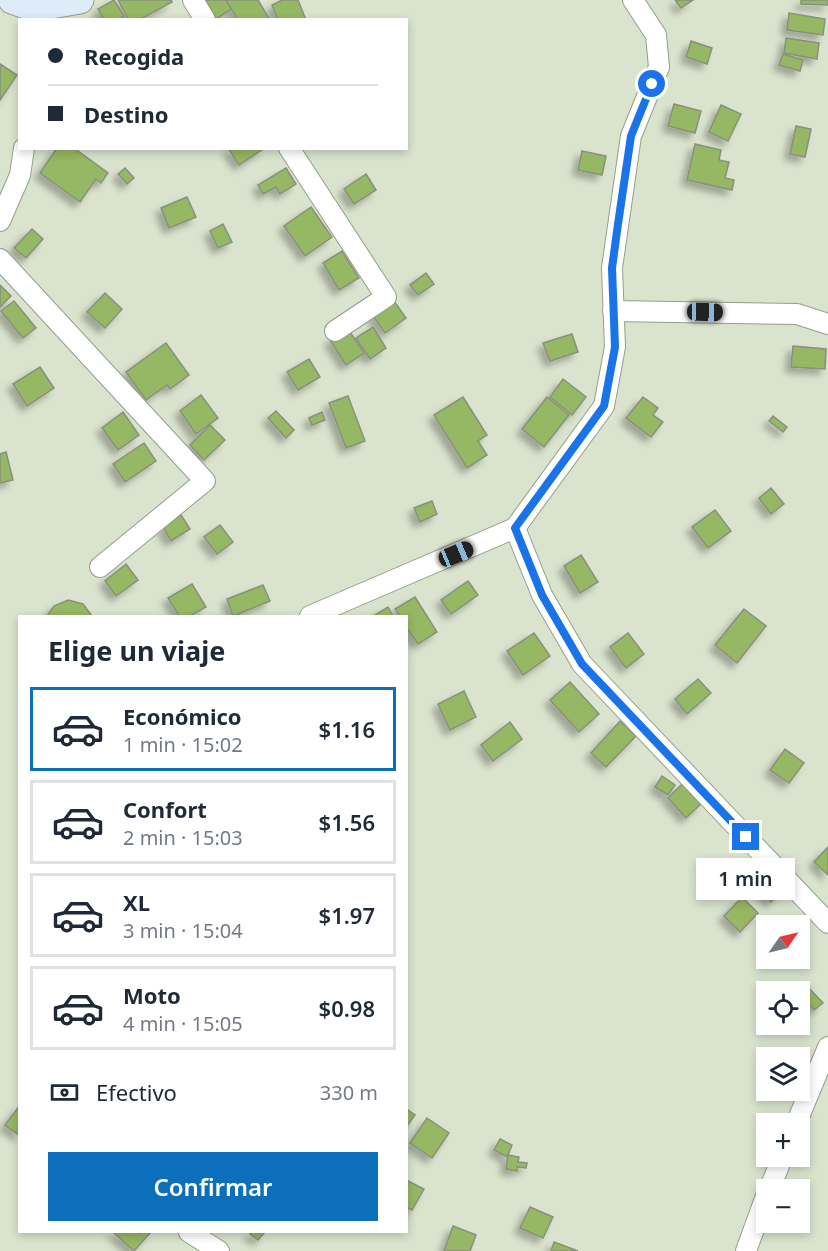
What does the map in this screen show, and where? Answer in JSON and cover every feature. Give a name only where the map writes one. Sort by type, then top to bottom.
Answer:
[{"type":"street","points":[[193,0],[204,18]]},
{"type":"street","points":[[312,615],[515,528],[604,406],[615,347],[612,268],[631,136],[659,67],[656,35],[633,0]]},
{"type":"street","points":[[26,9],[74,1]]},
{"type":"street","points":[[0,221],[20,175],[24,150]]},
{"type":"street","points":[[290,150],[386,297],[335,331]]},
{"type":"street","points":[[0,260],[205,481],[100,567]]},
{"type":"street","points":[[613,310],[797,314],[828,324]]},
{"type":"street","points":[[515,528],[542,595],[582,664],[828,923]]},
{"type":"street","points":[[801,1113],[828,1047]]},
{"type":"street","points":[[746,1251],[756,1224]]},
{"type":"street","points":[[191,1233],[219,1251]]},
{"type":"building","points":[[114,0],[124,16],[103,18],[98,9]]},
{"type":"building","points":[[118,0],[171,0],[172,2],[143,18],[128,18]]},
{"type":"building","points":[[205,0],[226,0],[232,9],[215,18]]},
{"type":"building","points":[[226,0],[258,0],[269,18],[237,18]]},
{"type":"building","points":[[282,0],[298,0],[305,18],[277,18],[272,5]]},
{"type":"building","points":[[675,0],[693,0],[681,8]]},
{"type":"building","points":[[801,0],[828,0],[828,5],[801,4]]},
{"type":"building","points":[[789,13],[825,19],[823,35],[787,30]]},
{"type":"building","points":[[786,38],[819,43],[817,59],[784,53]]},
{"type":"building","points":[[691,41],[712,48],[707,64],[686,57]]},
{"type":"building","points":[[783,54],[803,60],[800,71],[779,65]]},
{"type":"building","points":[[0,64],[17,75],[0,100]]},
{"type":"building","points":[[674,104],[701,111],[695,133],[668,126]]},
{"type":"building","points":[[721,105],[741,114],[728,141],[709,132]]},
{"type":"building","points":[[796,126],[811,129],[805,157],[790,154]]},
{"type":"building","points":[[695,144],[721,150],[719,160],[729,162],[725,178],[734,180],[732,190],[687,180]]},
{"type":"building","points":[[56,150],[77,150],[108,173],[101,183],[96,179],[80,202],[40,173]]},
{"type":"building","points":[[229,150],[262,150],[239,165]]},
{"type":"building","points":[[582,151],[606,156],[602,175],[578,170]]},
{"type":"building","points":[[125,168],[134,178],[127,184],[118,174]]},
{"type":"building","points":[[286,168],[296,184],[280,194],[276,187],[263,194],[258,185]]},
{"type":"building","points":[[366,174],[376,190],[354,204],[344,189]]},
{"type":"building","points":[[187,197],[196,217],[169,228],[161,208]]},
{"type":"building","points":[[311,207],[332,237],[305,256],[284,226]]},
{"type":"building","points":[[223,224],[232,242],[218,248],[210,231]]},
{"type":"building","points":[[32,229],[43,239],[26,258],[14,248]]},
{"type":"building","points":[[342,251],[359,278],[339,290],[323,263]]},
{"type":"building","points":[[426,273],[434,284],[418,295],[410,285]]},
{"type":"building","points":[[0,285],[11,296],[0,307]]},
{"type":"building","points":[[105,293],[122,309],[105,328],[87,312]]},
{"type":"building","points":[[14,301],[36,328],[23,338],[1,311]]},
{"type":"building","points":[[394,301],[406,318],[385,333],[373,316]]},
{"type":"building","points":[[373,327],[386,348],[370,359],[356,338]]},
{"type":"building","points":[[348,329],[364,353],[346,365],[330,340]]},
{"type":"building","points":[[572,334],[578,352],[550,361],[543,343]]},
{"type":"building","points":[[166,343],[189,375],[170,389],[167,385],[146,400],[126,372]]},
{"type":"building","points":[[793,346],[826,349],[825,369],[791,367]]},
{"type":"building","points":[[309,359],[320,377],[298,390],[287,372]]},
{"type":"building","points":[[40,367],[54,388],[27,406],[13,384]]},
{"type":"building","points":[[563,379],[586,397],[572,415],[550,397]]},
{"type":"building","points":[[201,395],[218,418],[196,434],[180,411]]},
{"type":"building","points":[[348,396],[365,441],[346,448],[329,403]]},
{"type":"building","points":[[463,397],[487,435],[478,441],[487,455],[467,468],[434,415]]},
{"type":"building","points":[[547,397],[569,415],[544,447],[522,429]]},
{"type":"building","points":[[643,397],[658,408],[653,415],[663,422],[651,437],[626,418]]},
{"type":"building","points":[[276,411],[294,430],[286,438],[268,418]]},
{"type":"building","points":[[123,412],[139,435],[118,450],[102,428]]},
{"type":"building","points":[[322,412],[325,420],[312,425],[309,418]]},
{"type":"building","points":[[773,416],[787,427],[783,432],[769,421]]},
{"type":"building","points":[[210,425],[225,440],[204,460],[190,445]]},
{"type":"building","points":[[144,443],[156,461],[125,482],[113,464]]},
{"type":"building","points":[[6,452],[13,480],[0,483],[0,454]]},
{"type":"building","points":[[771,488],[784,504],[771,514],[759,498]]},
{"type":"building","points":[[432,501],[437,514],[420,522],[414,508]]},
{"type":"building","points":[[715,510],[731,531],[708,548],[692,527]]},
{"type":"building","points":[[181,515],[190,529],[171,541],[163,527]]},
{"type":"building","points":[[220,525],[233,542],[217,554],[204,537]]},
{"type":"building","points":[[581,555],[598,582],[580,593],[564,566]]},
{"type":"building","points":[[126,564],[138,580],[116,596],[105,581]]},
{"type":"building","points":[[468,581],[478,595],[451,614],[441,600]]},
{"type":"building","points":[[192,584],[206,607],[192,615],[178,615],[168,598]]},
{"type":"building","points":[[263,585],[270,601],[233,615],[227,599]]},
{"type":"building","points":[[415,597],[437,632],[418,644],[408,630],[408,615],[399,615],[395,609]]},
{"type":"building","points":[[68,600],[83,604],[91,615],[48,615],[54,606]]},
{"type":"building","points":[[388,607],[392,615],[375,615]]},
{"type":"building","points":[[744,609],[766,626],[737,663],[715,645]]},
{"type":"building","points":[[534,633],[550,656],[523,675],[507,651]]},
{"type":"building","points":[[628,633],[644,654],[626,668],[610,647]]},
{"type":"building","points":[[698,679],[711,693],[687,714],[675,699]]},
{"type":"building","points":[[570,682],[599,714],[579,732],[550,700]]},
{"type":"building","points":[[464,691],[476,717],[450,730],[438,704]]},
{"type":"building","points":[[620,721],[636,736],[606,767],[591,753]]},
{"type":"building","points":[[510,722],[522,739],[493,761],[481,745]]},
{"type":"building","points":[[785,749],[804,763],[789,783],[770,770]]},
{"type":"building","points":[[662,776],[675,785],[668,795],[655,787]]},
{"type":"building","points":[[682,784],[701,804],[686,818],[668,798]]},
{"type":"building","points":[[828,847],[828,875],[814,862]]},
{"type":"building","points":[[769,875],[783,890],[771,902],[756,887]]},
{"type":"building","points":[[742,897],[758,913],[740,932],[724,916]]},
{"type":"building","points":[[810,989],[823,1003],[814,1010],[810,1005]]},
{"type":"building","points":[[18,1108],[18,1135],[5,1125]]},
{"type":"building","points":[[408,1110],[415,1115],[408,1125]]},
{"type":"building","points":[[427,1118],[449,1133],[432,1158],[410,1143]]},
{"type":"building","points":[[500,1139],[512,1145],[507,1157],[494,1150]]},
{"type":"building","points":[[508,1155],[519,1157],[518,1162],[527,1163],[526,1168],[517,1167],[517,1171],[506,1169]]},
{"type":"building","points":[[408,1181],[424,1189],[412,1210],[408,1208]]},
{"type":"building","points":[[530,1207],[553,1217],[543,1238],[520,1228]]},
{"type":"building","points":[[453,1226],[476,1235],[470,1251],[444,1251]]},
{"type":"building","points":[[114,1233],[150,1233],[134,1251]]},
{"type":"building","points":[[250,1233],[264,1233],[258,1240]]},
{"type":"building","points":[[554,1242],[578,1251],[551,1251]]},
{"type":"route","points":[[652,84],[631,136],[612,268],[615,347],[604,406],[515,528],[542,595],[582,664],[746,837]]}]
